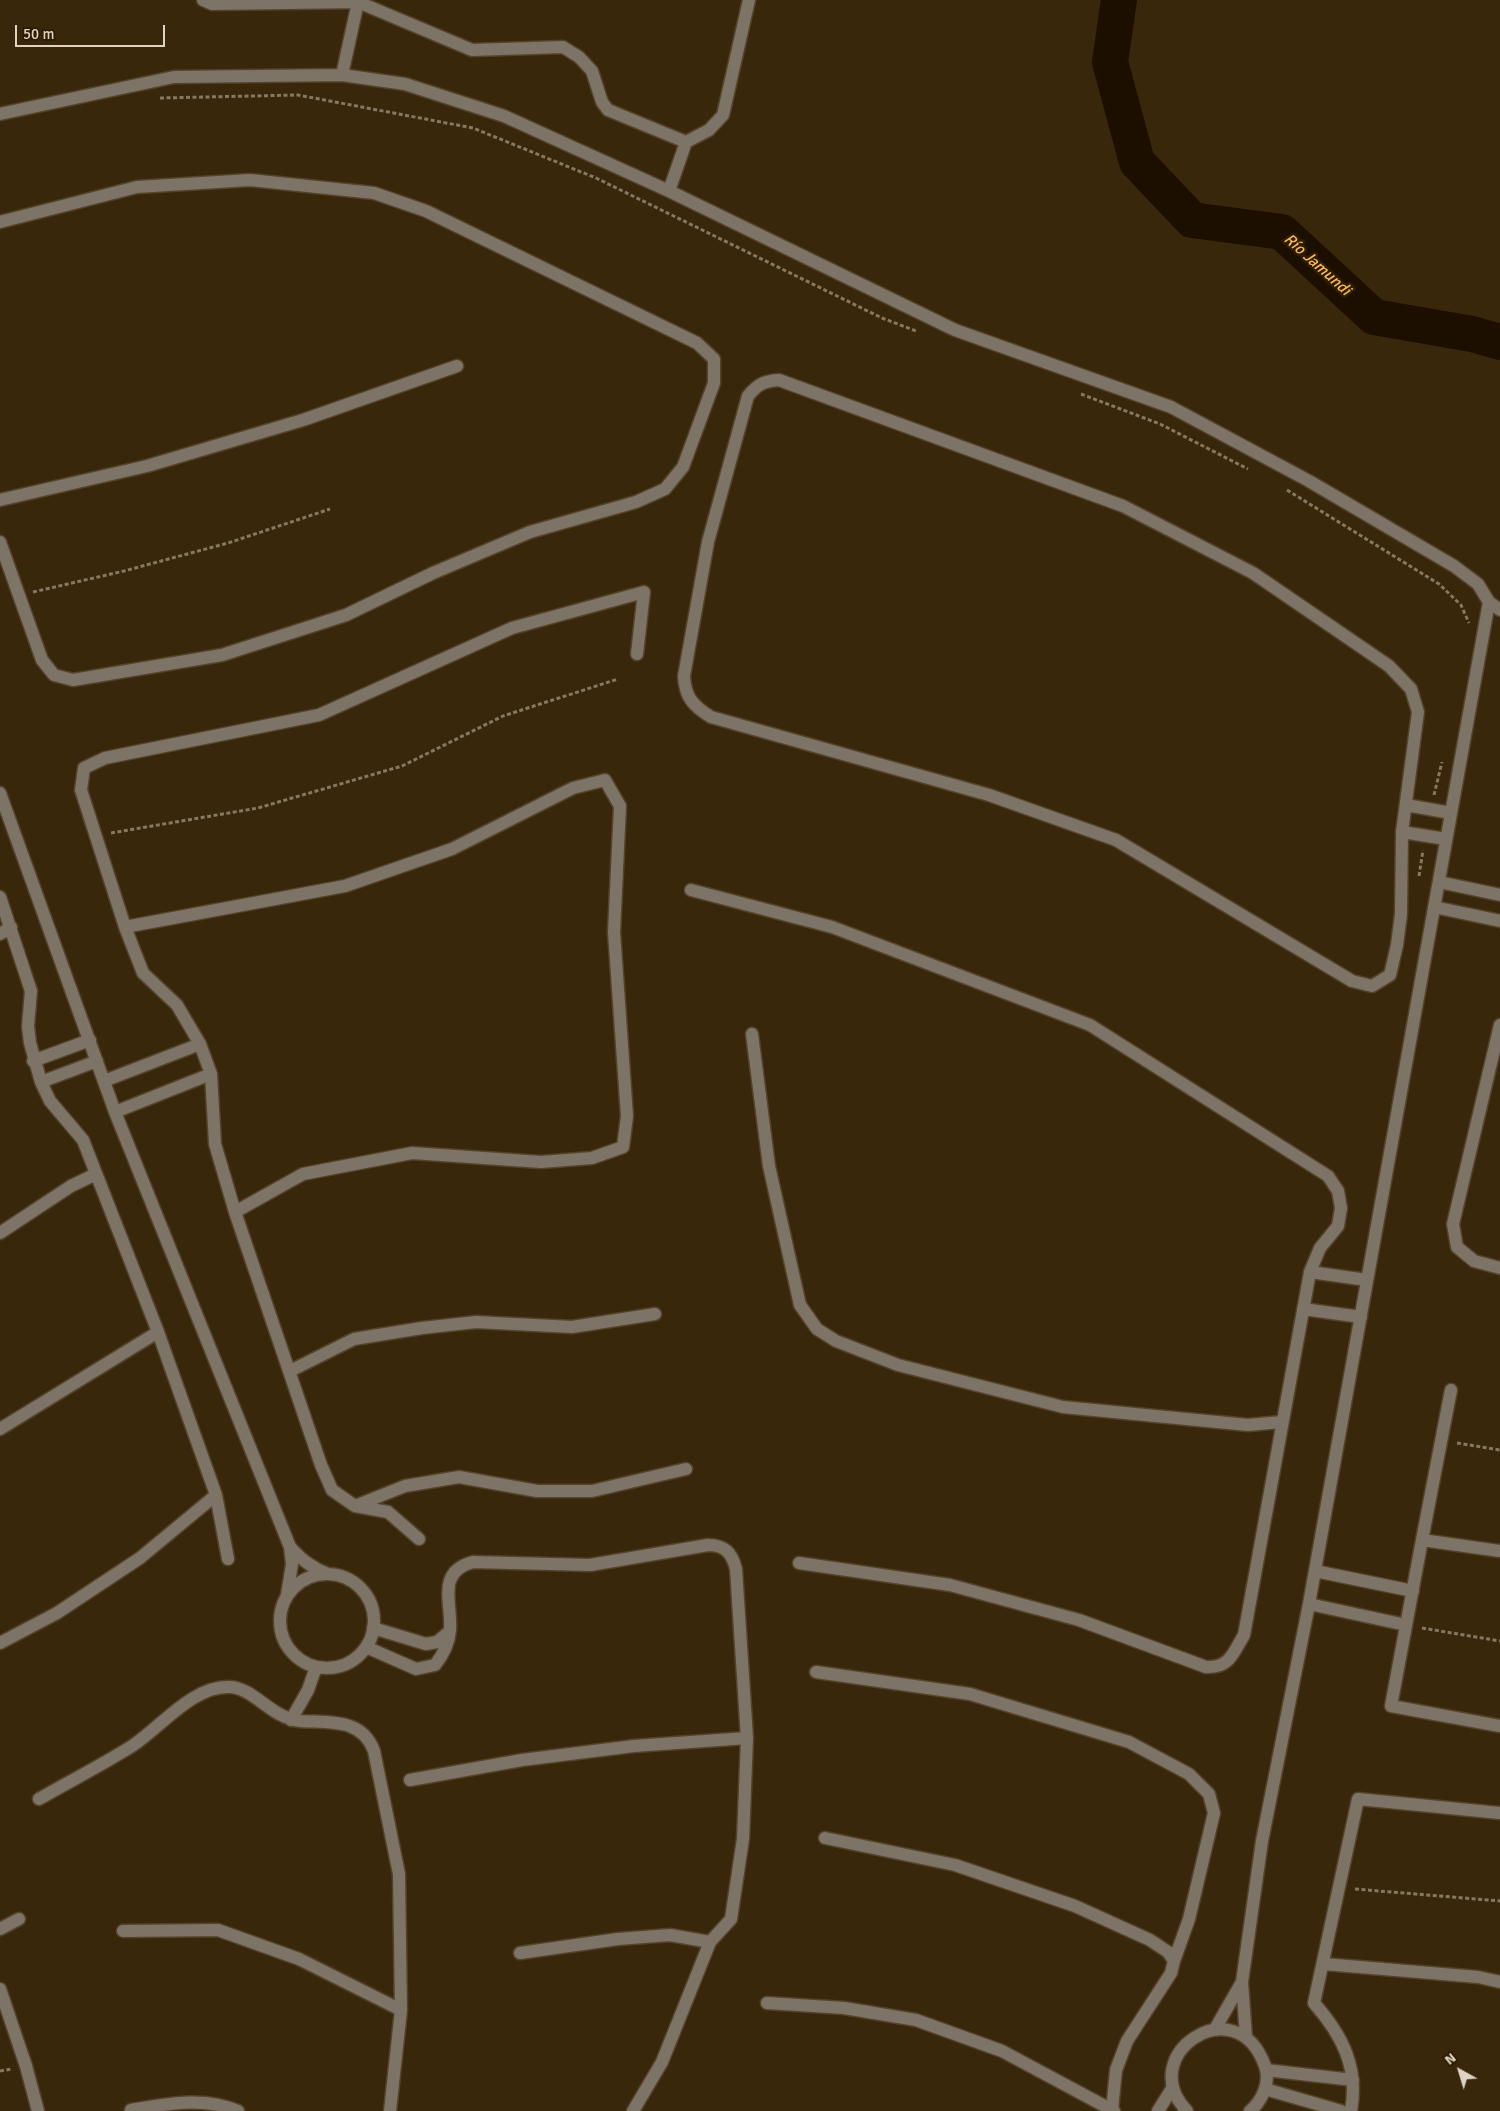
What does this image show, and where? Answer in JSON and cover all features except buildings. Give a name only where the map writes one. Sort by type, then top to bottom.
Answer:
[{"type":"street","points":[[203,0],[212,4],[358,2],[472,50],[563,47],[579,57],[592,71],[602,102],[608,110],[686,142]]},
{"type":"street","points":[[669,191],[686,142],[709,130],[723,115],[749,0]]},
{"type":"street","points":[[342,75],[358,2]]},
{"type":"street","points":[[0,114],[174,77],[342,75],[405,84],[504,116],[669,191],[955,330],[1171,407],[1309,481],[1454,566],[1478,584],[1489,602],[1500,610]]},
{"type":"street","points":[[0,222],[137,187],[250,180],[374,194],[434,215],[697,344],[714,359],[714,383],[683,467],[665,490],[636,502],[530,532],[433,573],[346,615],[222,655],[73,680],[54,674],[42,660],[0,542]]},
{"type":"street","points":[[0,500],[147,466],[294,423],[457,366]]},
{"type":"street","points":[[779,380],[1124,506],[1253,573],[1389,666],[1412,689],[1418,712],[1406,805],[1402,832],[1400,914],[1397,945],[1390,976],[1372,986],[1352,981],[1116,840],[989,795],[710,717],[696,708],[688,697],[684,676],[708,542],[748,396],[758,385],[767,381],[779,380]]},
{"type":"street","points":[[419,1539],[388,1512],[355,1506],[332,1490],[321,1465],[235,1212],[214,1144],[211,1074],[200,1044],[178,1005],[143,973],[81,790],[84,768],[105,758],[319,715],[512,628],[644,592],[637,654]]},
{"type":"street","points":[[1246,2037],[1242,1982],[1262,1841],[1309,1604],[1489,602]]},
{"type":"street","points":[[126,927],[345,886],[452,849],[573,788],[605,780],[620,806],[614,932],[627,1116],[622,1147],[592,1158],[541,1162],[412,1153],[303,1174],[235,1212]]},
{"type":"street","points":[[0,793],[115,1112],[290,1547],[292,1564],[287,1596],[280,1617],[283,1639],[296,1657],[316,1667],[330,1668],[356,1658],[366,1647],[373,1628],[373,1611],[366,1595],[346,1578],[314,1568],[302,1560],[290,1547]]},
{"type":"street","points":[[1406,805],[1452,813]]},
{"type":"street","points":[[1402,832],[1446,839]]},
{"type":"street","points":[[1439,882],[1500,895]]},
{"type":"street","points":[[691,890],[832,927],[1090,1025],[1328,1176],[1338,1191],[1341,1208],[1338,1226],[1320,1248],[1310,1272],[1281,1422],[1244,1635],[1230,1660],[1218,1668],[1206,1667],[1079,1620],[950,1585],[799,1564]]},
{"type":"street","points":[[0,897],[31,991],[28,1026],[33,1061],[50,1101],[83,1140],[158,1332],[216,1495],[228,1559]]},
{"type":"street","points":[[1434,907],[1500,921]]},
{"type":"street","points":[[0,934],[11,927]]},
{"type":"street","points":[[1500,1025],[1495,1071],[1453,1224],[1457,1246],[1474,1261],[1500,1268]]},
{"type":"street","points":[[752,1034],[771,1175],[800,1305],[817,1328],[836,1341],[898,1365],[1064,1407],[1248,1424],[1281,1422]]},
{"type":"street","points":[[33,1061],[90,1040]]},
{"type":"street","points":[[104,1081],[200,1044]]},
{"type":"street","points":[[41,1082],[97,1062]]},
{"type":"street","points":[[115,1112],[211,1074]]},
{"type":"street","points":[[0,1233],[71,1186],[96,1174]]},
{"type":"street","points":[[1310,1272],[1368,1280]]},
{"type":"street","points":[[1302,1310],[1361,1317]]},
{"type":"street","points":[[290,1371],[354,1339],[422,1328],[476,1322],[572,1327],[655,1314]]},
{"type":"street","points":[[0,1429],[158,1332]]},
{"type":"street","points":[[1450,1390],[1391,1706],[1500,1726]]},
{"type":"street","points":[[355,1506],[405,1486],[459,1477],[537,1491],[592,1491],[686,1469]]},
{"type":"street","points":[[0,1643],[57,1613],[140,1558],[216,1495]]},
{"type":"street","points":[[1422,1540],[1500,1551]]},
{"type":"street","points":[[366,1647],[407,1666],[426,1669],[435,1665],[445,1651],[450,1631],[450,1578],[455,1569],[473,1562],[590,1565],[717,1545],[726,1549],[733,1557],[736,1569],[747,1738],[743,1839],[731,1918],[710,1942],[662,2062],[633,2111]]},
{"type":"street","points":[[1315,1570],[1413,1591]]},
{"type":"street","points":[[287,1596],[306,1579],[329,1574]]},
{"type":"street","points":[[1309,1604],[1406,1625]]},
{"type":"street","points":[[373,1628],[426,1644],[437,1642],[450,1631]]},
{"type":"street","points":[[291,1720],[308,1690],[316,1667]]},
{"type":"street","points":[[767,2003],[844,2008],[916,2020],[1002,2051],[1113,2110],[1116,2070],[1127,2041],[1165,1986],[1189,1919],[1214,1813],[1209,1794],[1189,1774],[1129,1742],[970,1694],[816,1672]]},
{"type":"street","points":[[40,1799],[133,1745],[198,1695],[216,1687],[233,1687],[249,1694],[270,1710],[291,1720],[348,1725],[364,1732],[370,1740],[399,1874],[401,2010],[390,2111]]},
{"type":"street","points":[[410,1780],[522,1760],[634,1746],[747,1738]]},
{"type":"street","points":[[1351,2111],[1354,2095],[1353,2080],[1346,2052],[1334,2026],[1314,2003],[1324,1964],[1358,1799],[1500,1813]]},
{"type":"street","points":[[825,1838],[955,1865],[1075,1906],[1150,1940],[1168,1952],[1174,1961]]},
{"type":"street","points":[[0,1929],[19,1919]]},
{"type":"street","points":[[123,1931],[218,1930],[299,1959],[401,2010]]},
{"type":"street","points":[[520,1953],[618,1939],[670,1935],[710,1942]]},
{"type":"street","points":[[1324,1964],[1478,1977],[1500,1982]]},
{"type":"street","points":[[1215,2029],[1242,1982]]},
{"type":"street","points":[[0,1990],[26,2066],[38,2111]]},
{"type":"street","points":[[1187,2111],[1178,2099],[1173,2087],[1172,2067],[1181,2049],[1196,2036],[1215,2029],[1231,2030],[1246,2037],[1260,2051],[1266,2070],[1265,2089],[1257,2105],[1250,2111]]},
{"type":"street","points":[[1266,2070],[1353,2080]]},
{"type":"street","points":[[1158,2111],[1173,2087]]},
{"type":"street","points":[[1265,2089],[1341,2111]]},
{"type":"street","points":[[131,2110],[187,2101],[229,2107],[238,2111]]},
{"type":"path","points":[[158,98],[298,95],[473,128],[596,178],[882,318],[917,331]]},
{"type":"path","points":[[1078,393],[1160,424],[1254,472]]},
{"type":"path","points":[[1279,485],[1439,584],[1462,605],[1473,631]]},
{"type":"path","points":[[18,596],[124,572],[228,543],[330,509]]},
{"type":"path","points":[[96,836],[258,808],[402,766],[503,716],[618,679]]},
{"type":"path","points":[[1431,809],[1444,753]]},
{"type":"path","points":[[1418,885],[1426,836]]},
{"type":"path","points":[[1441,1440],[1500,1450]]},
{"type":"path","points":[[1406,1625],[1500,1641]]},
{"type":"path","points":[[1340,1887],[1500,1901]]},
{"type":"waterway","name":"Río Jamundi","points":[[1119,0],[1110,62],[1137,162],[1192,220],[1282,232],[1374,317],[1472,334],[1500,342]]}]
